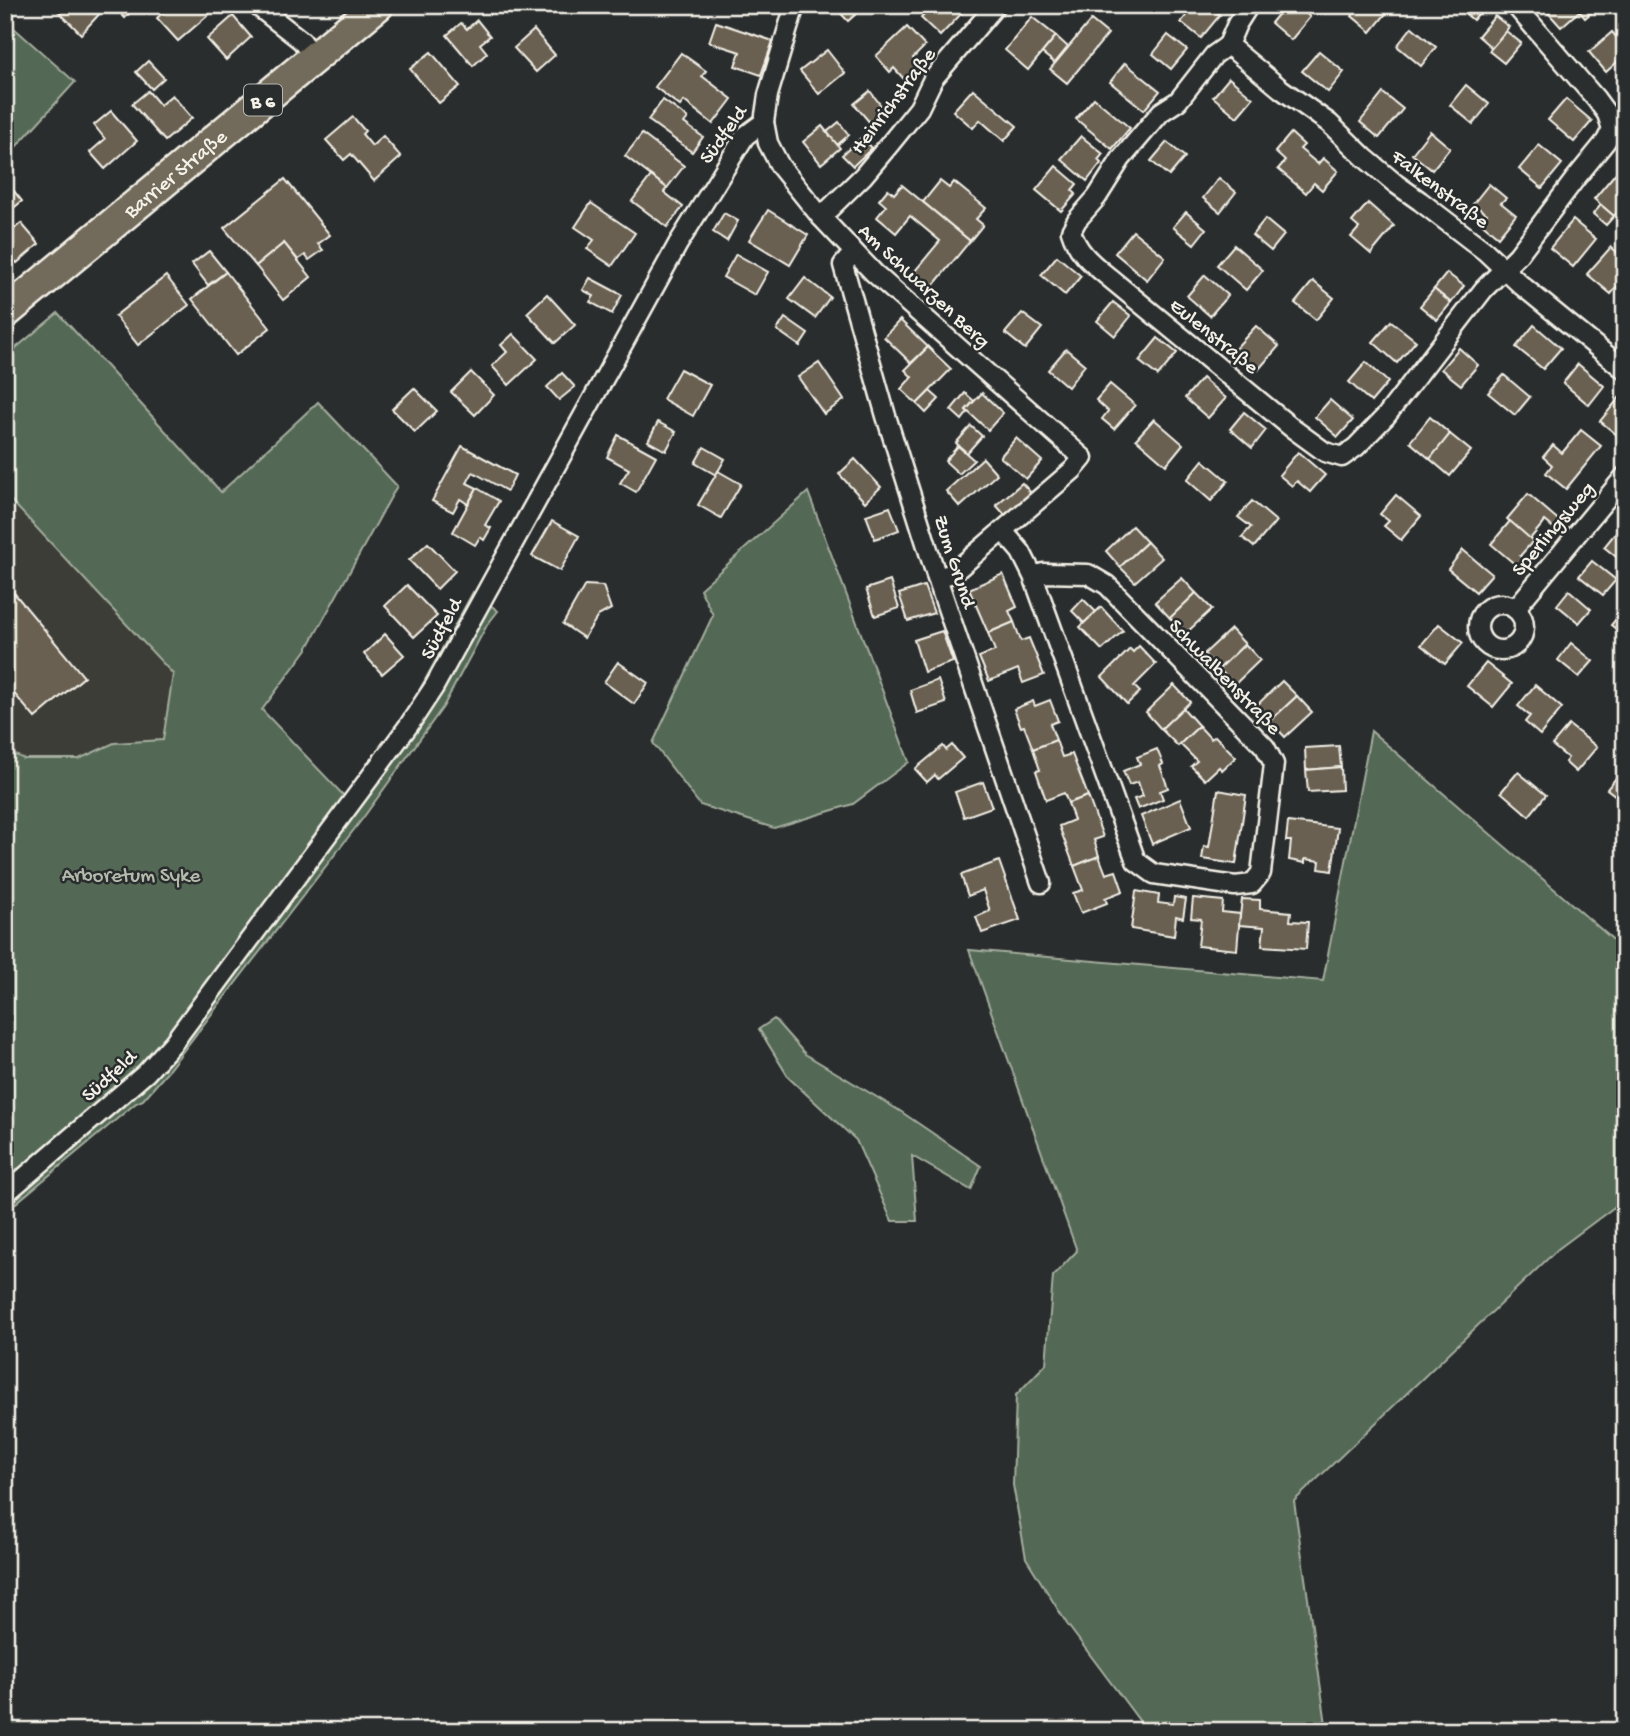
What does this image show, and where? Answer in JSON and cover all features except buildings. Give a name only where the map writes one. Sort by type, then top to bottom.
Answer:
[{"type":"main road","name":"Barrier Straße","points":[[5,313],[377,5]]},
{"type":"street","points":[[256,5],[302,41],[314,58]]},
{"type":"street","name":"Südfeld","points":[[5,1194],[146,1073],[173,1044],[410,725],[434,687],[678,244],[745,136],[764,122],[768,95],[795,5]]},
{"type":"street","name":"Heinrichstraße","points":[[821,217],[863,176],[889,145],[919,108],[933,79],[996,5]]},
{"type":"street","points":[[1228,45],[1249,5]]},
{"type":"street","points":[[1504,269],[1606,141],[1612,129],[1607,114],[1596,99],[1515,5]]},
{"type":"street","name":"Falkenstraße","points":[[1228,45],[1281,89],[1329,123],[1364,158],[1485,251],[1521,285],[1625,370]]},
{"type":"street","name":"Eulenstraße","points":[[1228,45],[1214,55],[1178,101],[1161,112],[1121,159],[1097,197],[1071,230],[1075,244],[1088,260],[1292,428],[1325,452],[1342,457],[1356,447],[1386,416],[1484,289],[1504,269]]},
{"type":"street","name":"Am Schwarzen Berg","points":[[764,122],[768,143],[780,166],[821,217],[854,252],[1083,458],[1073,470],[1003,531]]},
{"type":"street","name":"Zum Grund","points":[[854,252],[843,265],[886,416],[937,579],[1041,883]]},
{"type":"street","name":"Sperlingsweg","points":[[1515,609],[1625,476]]},
{"type":"street","points":[[937,579],[953,573],[1003,531]]},
{"type":"street","name":"Schwalbenstraße","points":[[1003,531],[1021,552],[1032,576],[1136,861],[1153,874],[1235,886],[1252,884],[1261,873],[1274,764],[1265,747],[1107,585],[1088,574],[1043,573],[1032,576]]},
{"type":"shaded area","points":[[5,494],[173,674],[163,740],[114,743],[80,759],[24,759],[5,750]]},
{"type":"green space","points":[[5,20],[75,82],[14,149],[5,140]]},
{"type":"green space","name":"Arboretum Syke","points":[[58,313],[221,492],[318,402],[397,486],[307,649],[262,710],[345,797],[407,713],[473,592],[498,611],[487,625],[443,707],[363,818],[163,1077],[143,1100],[5,1212],[5,750],[24,759],[79,759],[114,743],[163,740],[173,674],[5,494],[5,357]]},
{"type":"green space","points":[[808,492],[909,762],[853,804],[774,828],[700,805],[653,743],[713,615],[700,589]]},
{"type":"green space","points":[[1371,731],[1625,950],[1625,1199],[1558,1249],[1294,1501],[1327,1731],[1147,1731],[1067,1624],[1026,1558],[1013,1485],[1016,1395],[1046,1364],[1053,1276],[1077,1251],[969,950],[1323,981]]},
{"type":"green space","points":[[774,1019],[805,1054],[900,1111],[981,1166],[971,1190],[912,1156],[917,1221],[892,1221],[856,1140],[789,1078],[759,1029]]}]
